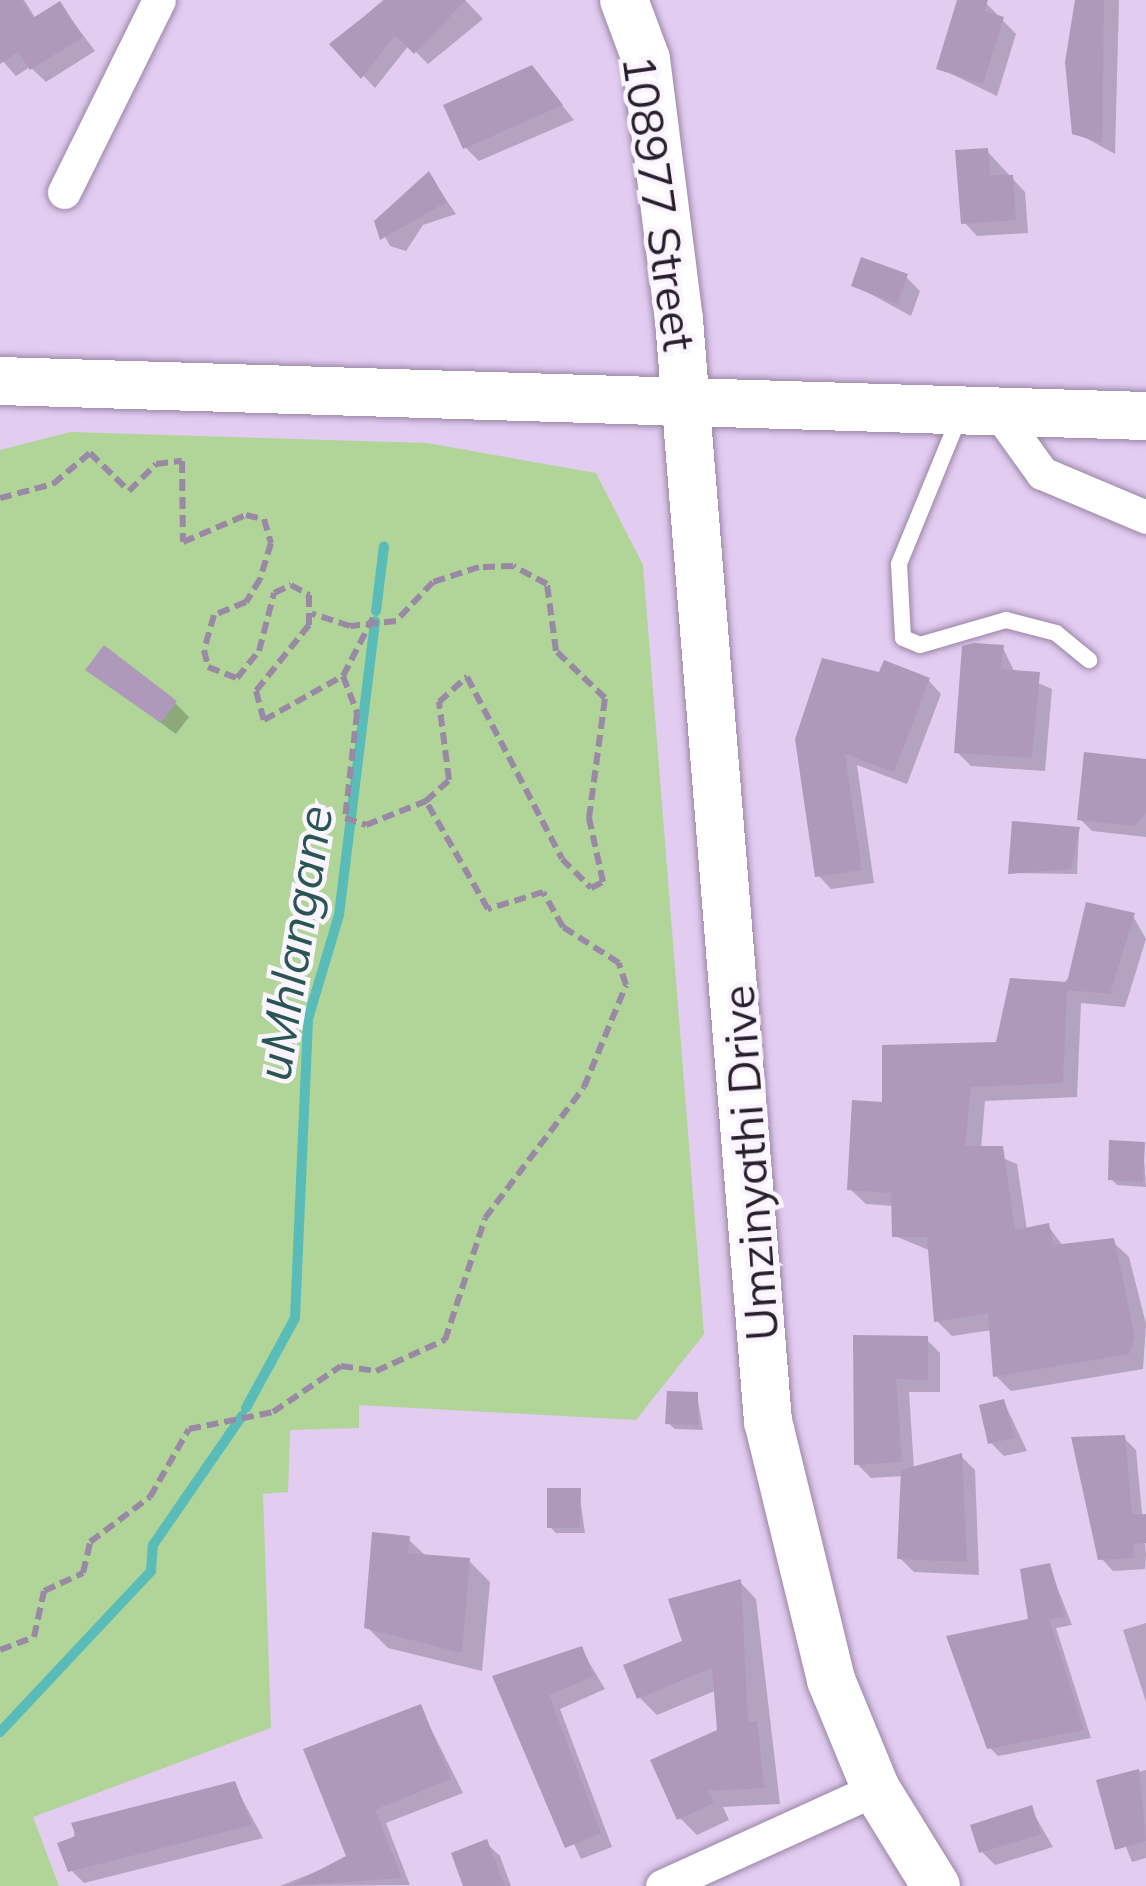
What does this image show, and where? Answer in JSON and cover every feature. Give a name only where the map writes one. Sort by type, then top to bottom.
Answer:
[{"type":"street","points":[[64,192],[159,0]]},
{"type":"street","name":"108977 Street","points":[[624,0],[656,119],[684,408]]},
{"type":"street","points":[[0,381],[684,408],[979,409],[1146,416]]},
{"type":"street","name":"Umzinyathi Drive","points":[[684,408],[768,1421],[812,1619],[876,1789],[936,1886]]},
{"type":"street","points":[[979,409],[1042,473],[1146,517]]},
{"type":"street","points":[[662,1886],[876,1789]]},
{"type":"lane","points":[[979,409],[898,565],[903,638],[920,645],[1006,620],[1056,633],[1090,660]]},
{"type":"path","points":[[0,498],[53,484],[90,453],[129,491],[156,464],[182,461],[183,542],[246,515],[270,533],[246,602],[214,615],[208,667],[244,674],[280,588],[303,589],[312,614]]},
{"type":"path","points":[[312,614],[350,626],[373,618],[396,621],[446,576],[513,566],[547,584],[556,651],[605,698],[589,818],[600,886],[562,859],[475,680],[458,677],[439,702],[449,779],[426,801],[366,825],[345,818],[357,712],[343,676]]},
{"type":"path","points":[[312,614],[259,684],[255,709],[283,718],[343,676],[373,618]]},
{"type":"path","points":[[0,1651],[34,1637],[44,1591],[83,1573],[90,1542],[151,1497],[189,1430],[273,1412],[341,1366],[376,1371],[445,1340],[484,1218],[584,1087],[624,970],[563,927],[536,888],[488,909],[426,801]]},
{"type":"green space","points":[[70,432],[427,443],[596,473],[643,565],[704,1334],[636,1420],[359,1405],[359,1428],[290,1430],[288,1492],[263,1494],[271,1728],[33,1817],[59,1886],[0,1886],[0,450]]},
{"type":"building","points":[[0,0],[22,0],[33,18],[60,1],[83,37],[30,70],[18,52],[0,64]]},
{"type":"building","points":[[385,0],[466,0],[414,54],[395,35],[361,79],[329,44]]},
{"type":"building","points":[[957,0],[988,0],[984,11],[1004,17],[983,84],[936,69]]},
{"type":"building","points":[[1075,0],[1104,0],[1102,143],[1072,134],[1065,62]]},
{"type":"building","points":[[532,65],[563,105],[463,149],[443,105]]},
{"type":"building","points":[[988,148],[990,175],[1013,175],[1016,220],[961,224],[955,150]]},
{"type":"building","points":[[429,171],[447,202],[380,240],[374,221]]},
{"type":"building","points":[[861,257],[908,274],[897,304],[851,286]]},
{"type":"building","points":[[104,645],[177,701],[161,723],[85,670]]},
{"type":"building","points":[[1004,645],[1001,669],[1040,672],[1032,758],[954,753],[962,646]]},
{"type":"building","points":[[822,658],[879,672],[884,660],[930,678],[894,772],[845,754],[862,870],[815,877],[795,739]]},
{"type":"building","points":[[1084,752],[1146,759],[1146,813],[1135,826],[1077,820]]},
{"type":"building","points":[[1012,821],[1080,827],[1071,869],[1008,874]]},
{"type":"building","points":[[1086,902],[1135,913],[1110,994],[1067,990],[1063,1083],[971,1087],[965,1146],[1003,1146],[1015,1230],[1049,1223],[1053,1245],[1114,1238],[1135,1337],[1129,1354],[993,1377],[988,1313],[934,1322],[927,1237],[892,1237],[891,1193],[847,1190],[852,1100],[882,1102],[882,1045],[996,1042],[1010,978],[1067,982]]},
{"type":"building","points":[[1109,1140],[1145,1142],[1143,1182],[1108,1180]]},
{"type":"building","points":[[853,1335],[928,1336],[928,1380],[896,1379],[902,1462],[854,1465]]},
{"type":"building","points":[[667,1391],[698,1392],[698,1425],[665,1424]]},
{"type":"building","points":[[1004,1399],[1015,1438],[988,1444],[979,1405]]},
{"type":"building","points":[[1125,1435],[1132,1515],[1146,1514],[1146,1543],[1133,1544],[1134,1558],[1098,1560],[1071,1437]]},
{"type":"building","points":[[962,1453],[967,1562],[897,1559],[901,1470]]},
{"type":"building","points":[[547,1488],[581,1488],[580,1528],[547,1528]]},
{"type":"building","points":[[372,1532],[410,1536],[408,1553],[470,1558],[462,1653],[364,1628]]},
{"type":"building","points":[[1050,1563],[1065,1617],[1049,1619],[1084,1730],[987,1749],[946,1636],[1028,1619],[1020,1569]]},
{"type":"building","points":[[741,1579],[748,1722],[757,1721],[764,1788],[708,1791],[714,1803],[677,1820],[650,1760],[717,1730],[712,1668],[637,1699],[623,1665],[682,1641],[668,1599]]},
{"type":"building","points":[[582,1646],[594,1676],[549,1695],[601,1833],[565,1848],[492,1676]]},
{"type":"building","points":[[421,1704],[451,1779],[375,1810],[402,1878],[289,1886],[346,1856],[303,1749]]},
{"type":"building","points":[[1139,1769],[1146,1841],[1115,1850],[1096,1780]]},
{"type":"building","points":[[235,1781],[252,1825],[68,1872],[57,1843],[76,1836],[71,1823]]},
{"type":"building","points":[[1032,1805],[1041,1834],[979,1853],[970,1825]]},
{"type":"building","points":[[487,1839],[505,1886],[463,1886],[451,1853]]},
{"type":"waterway","name":"uMhlangane","points":[[376,611],[384,546]]},
{"type":"waterway","name":"uMhlangane","points":[[246,1408],[295,1318],[308,1019],[339,915],[375,621]]},
{"type":"waterway","name":"uMhlangane","points":[[0,1732],[151,1571],[153,1545],[242,1416]]}]
